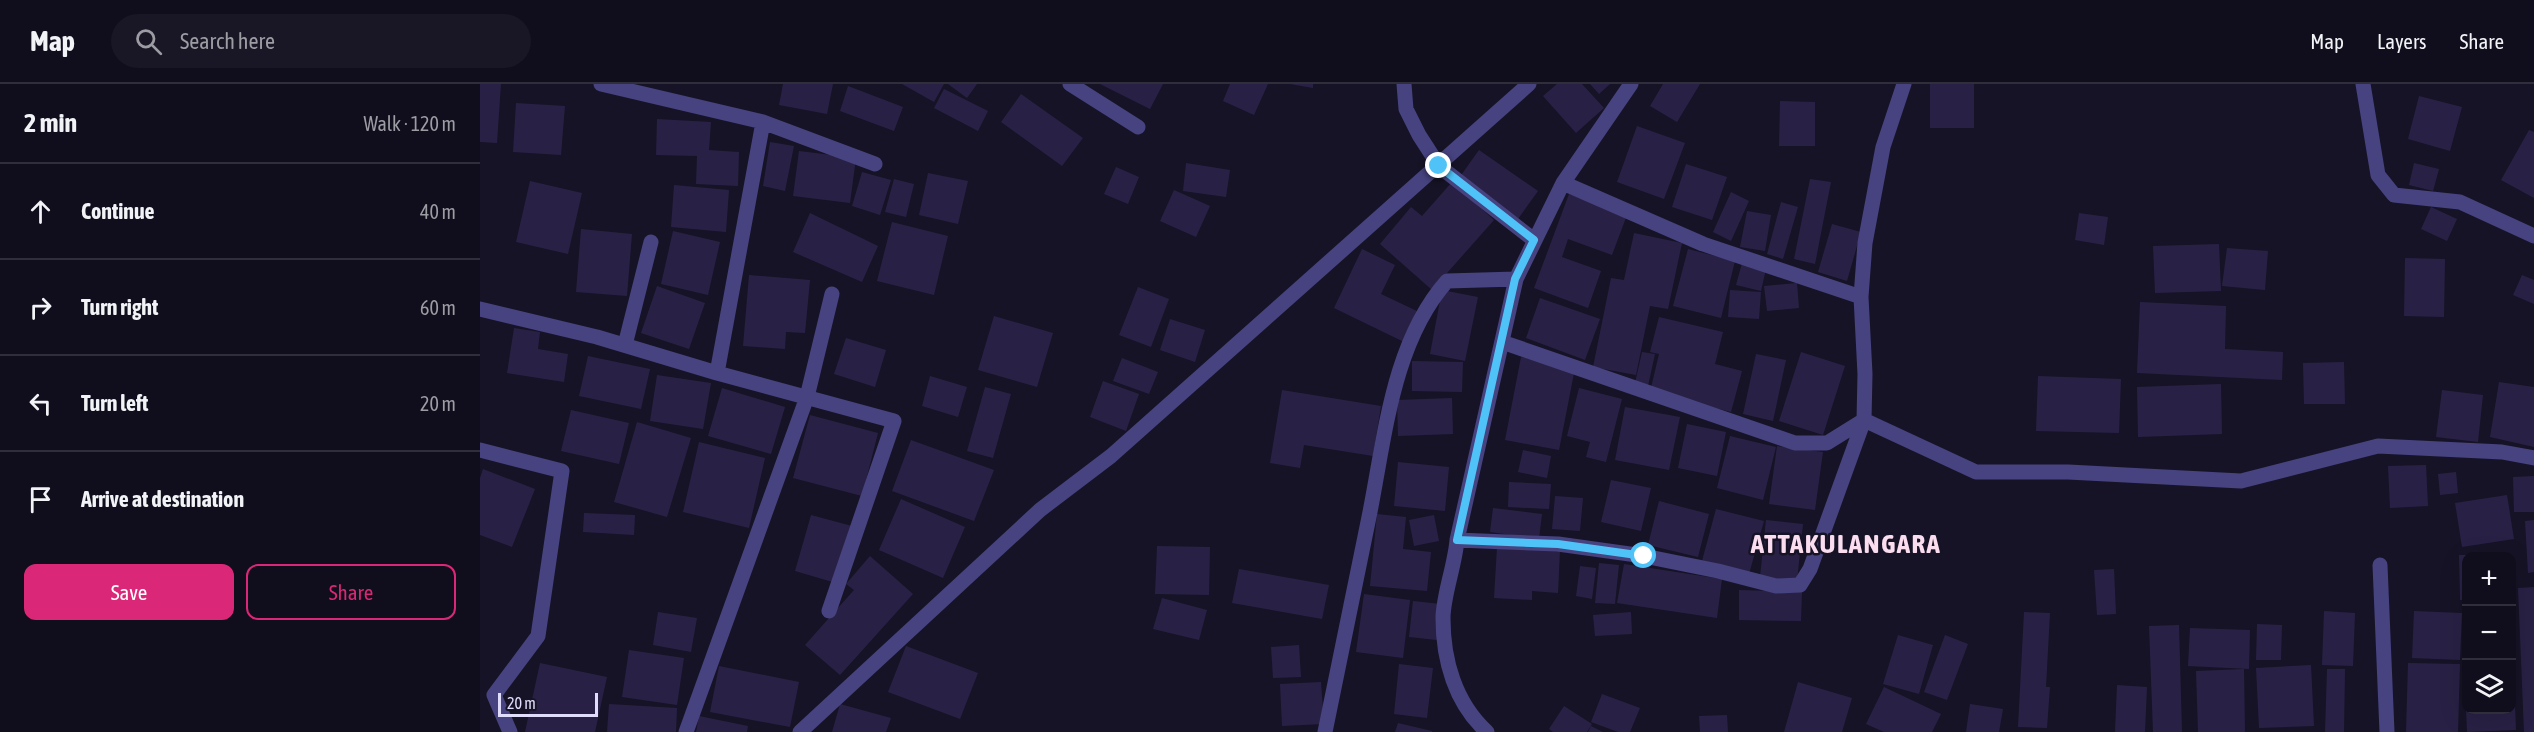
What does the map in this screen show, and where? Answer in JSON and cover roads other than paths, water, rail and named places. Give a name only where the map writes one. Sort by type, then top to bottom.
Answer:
[{"type":"street","points":[[601,84],[763,122],[875,164]]},
{"type":"street","points":[[1070,84],[1138,127]]},
{"type":"street","points":[[1404,84],[1406,109],[1439,166],[1534,240]]},
{"type":"street","points":[[800,732],[1040,510],[1111,456],[1529,84]]},
{"type":"street","points":[[1487,732],[1472,718],[1450,675],[1443,617],[1457,540],[1515,279],[1563,183],[1631,84]]},
{"type":"street","points":[[1457,540],[1558,544],[1676,562],[1776,586],[1800,585],[1810,569],[1864,420],[1865,374],[1861,297],[1865,243],[1883,147],[1904,84]]},
{"type":"street","points":[[2363,84],[2378,175],[2394,195],[2460,202],[2534,236]]},
{"type":"street","points":[[717,373],[763,122]]},
{"type":"street","points":[[1563,183],[1703,244],[1861,297]]},
{"type":"street","points":[[625,345],[651,242]]},
{"type":"street","points":[[1325,732],[1396,384],[1416,328],[1430,300],[1447,281],[1515,279]]},
{"type":"street","points":[[686,732],[807,397],[832,294]]},
{"type":"street","points":[[480,309],[625,345],[717,373],[894,421],[829,611]]},
{"type":"street","points":[[1502,342],[1795,443],[1827,443],[1864,420]]},
{"type":"street","points":[[1864,420],[1977,472],[2068,472],[2241,481],[2378,446],[2502,452],[2534,458]]},
{"type":"street","points":[[480,450],[562,471],[538,636],[494,695],[510,732]]},
{"type":"street","points":[[2380,565],[2387,732]]},
{"type":"district","name":"ATTAKULANGARA","points":[[1846,544]]}]
